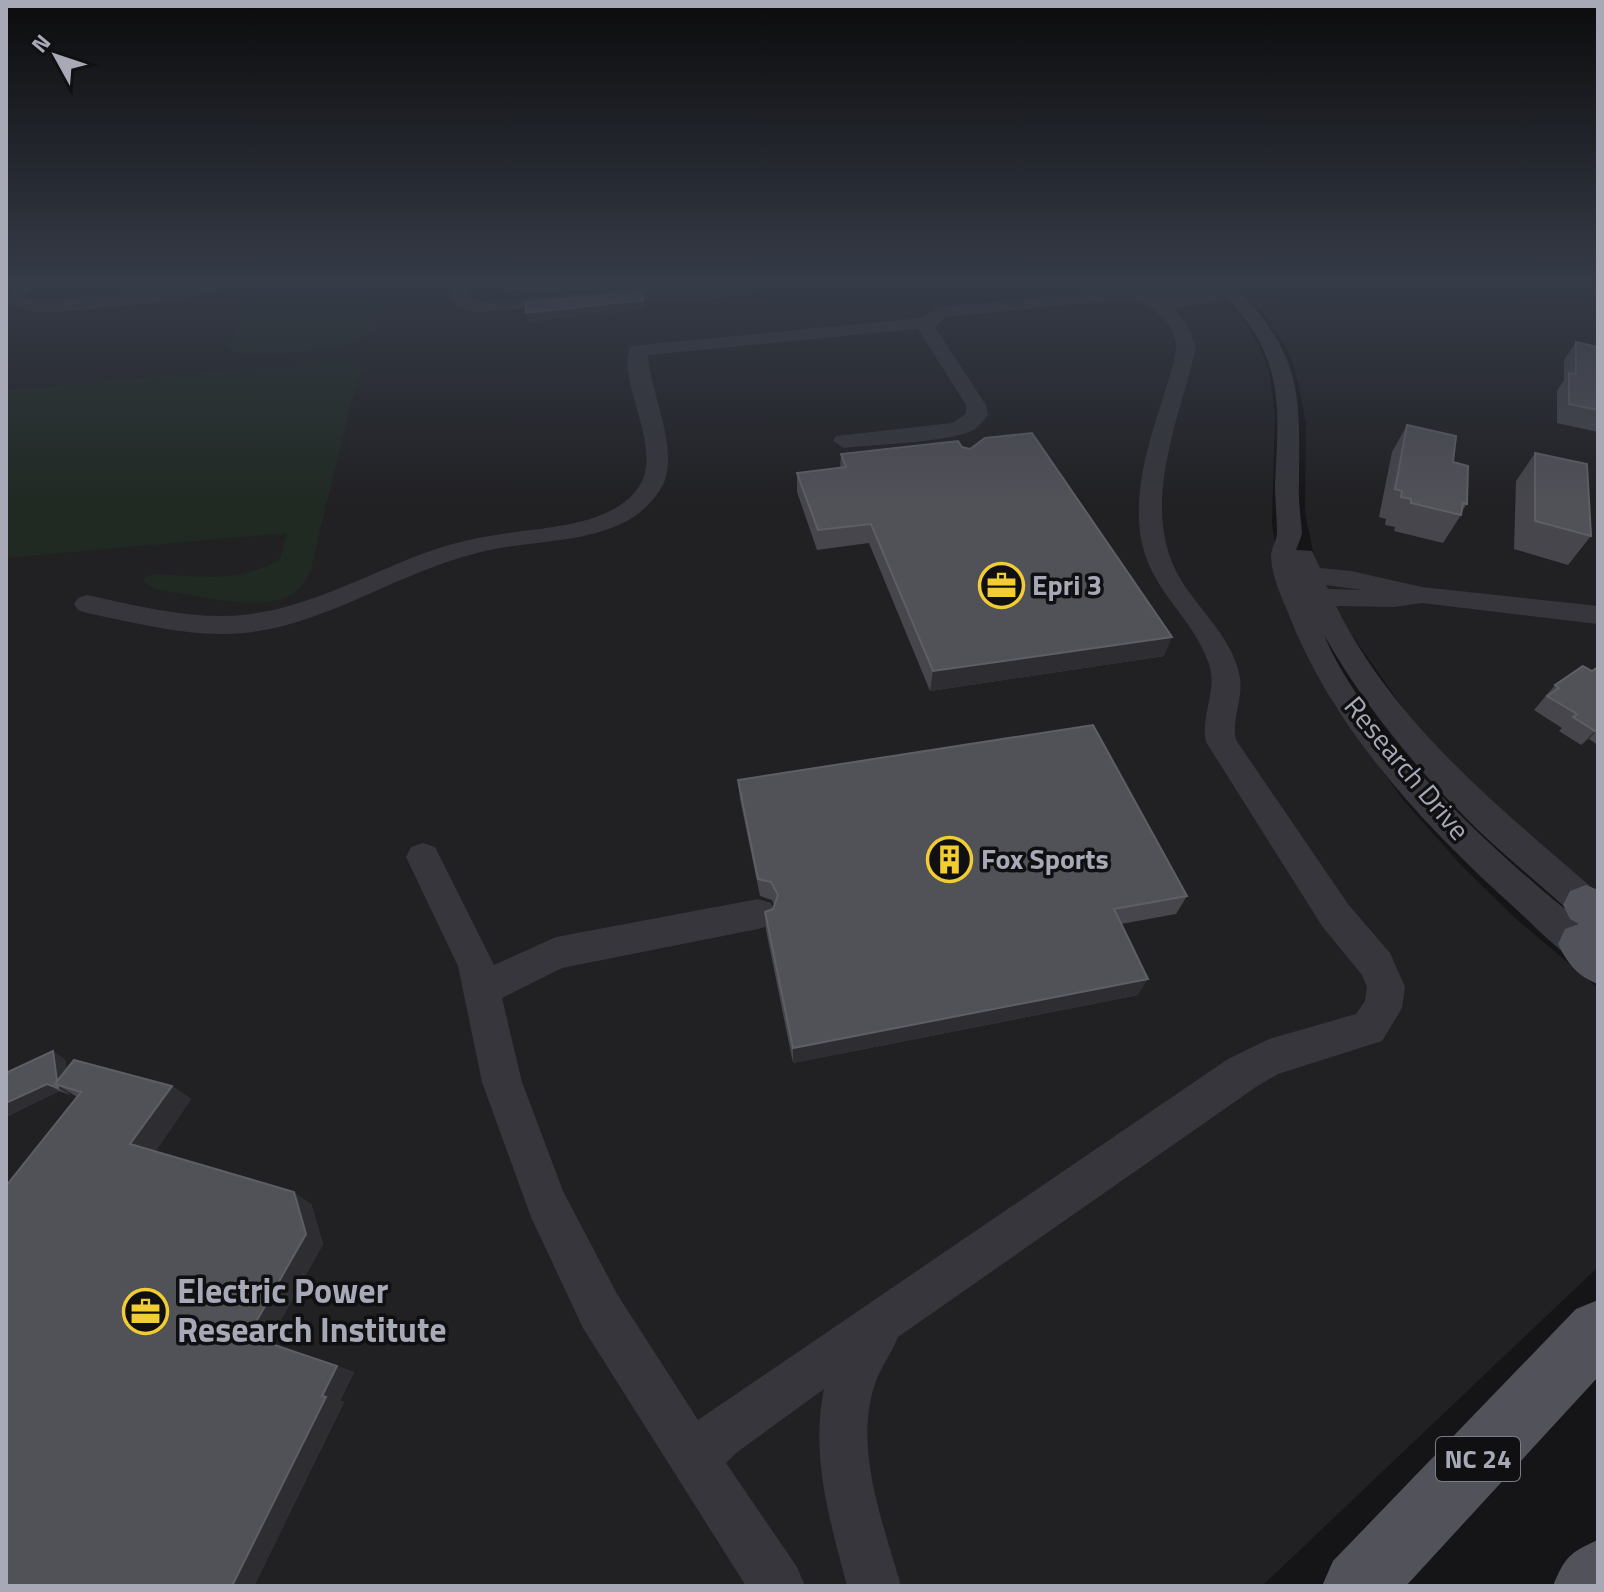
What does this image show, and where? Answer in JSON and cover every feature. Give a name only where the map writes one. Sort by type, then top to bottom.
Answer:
[{"type":"main road","name":"NC 24","points":[[1358,1586],[1598,1331]]},
{"type":"main road","points":[[1589,1586],[1598,1576]]},
{"type":"street","points":[[87,604],[193,623],[226,625],[258,622],[337,601],[469,547],[603,524],[635,505],[655,480],[656,456],[639,353]]},
{"type":"street","points":[[844,441],[958,439],[978,410],[944,353]]},
{"type":"street","points":[[694,1460],[718,1435],[762,1403],[1255,1065],[1368,1028],[1377,1019],[1386,998],[1386,987],[1377,965],[1335,915],[1221,742],[1218,733],[1228,694],[1225,670],[1215,649],[1171,586],[1155,552],[1148,508],[1185,353]]},
{"type":"street","name":"Research Drive","points":[[1276,353],[1285,372],[1290,407],[1286,505],[1289,537],[1284,548],[1302,586],[1306,627],[1330,673],[1366,727],[1454,827],[1593,933]]},
{"type":"street","points":[[1302,586],[1394,599],[1422,595],[1598,615]]},
{"type":"street","points":[[423,857],[470,947],[514,1119],[574,1263],[600,1311],[694,1460],[778,1586]]},
{"type":"street","points":[[482,990],[556,953],[758,914]]},
{"type":"street","points":[[874,1586],[841,1446],[851,1379],[860,1356],[886,1319]]},
{"type":"shaded area","points":[[6,353],[1262,353],[1269,371],[1275,413],[1272,524],[1281,578],[1320,679],[1334,704],[1404,801],[1461,865],[1515,918],[1598,988],[1598,1267],[1262,1586],[6,1586]]},
{"type":"shaded area","points":[[1598,353],[1598,904],[1457,773],[1403,708],[1344,624],[1317,570],[1305,513],[1306,423],[1290,355]]},
{"type":"shaded area","points":[[349,360],[364,364],[349,411],[310,573],[299,589],[286,597],[250,603],[209,599],[155,589],[143,582],[145,577],[154,574],[218,577],[264,567],[280,559],[287,533],[6,558],[6,390]]},
{"type":"building","points":[[1576,353],[1598,353],[1598,410],[1569,404],[1569,373],[1576,374]]},
{"type":"building","points":[[1407,425],[1456,436],[1453,462],[1468,466],[1467,504],[1463,503],[1461,515],[1411,503],[1411,499],[1401,497],[1402,491],[1395,489]]},
{"type":"building","name":"Epri 3","points":[[1032,433],[1172,637],[933,671],[871,524],[818,530],[797,473],[846,467],[841,454],[958,441],[962,447],[970,449],[985,438]]},
{"type":"building","points":[[1535,453],[1587,464],[1591,536],[1535,521]]},
{"type":"building","points":[[1583,666],[1592,671],[1598,667],[1598,729],[1595,731],[1573,717],[1577,714],[1547,696],[1559,688],[1555,685]]},
{"type":"building","name":"Fox Sports","points":[[1093,725],[1187,896],[1114,909],[1148,979],[793,1048],[765,912],[773,909],[778,895],[771,882],[758,879],[738,780]]},
{"type":"building","points":[[53,1051],[55,1084],[58,1088],[47,1084],[6,1103],[6,1073]]},
{"type":"building","name":"Electric Power Research Institute","points":[[74,1060],[172,1086],[130,1144],[294,1192],[306,1234],[248,1336],[337,1366],[322,1396],[326,1397],[232,1586],[6,1586],[6,1186],[81,1092],[55,1084]]},
{"type":"place","name":"Epri 3","points":[[1001,585]]},
{"type":"place","name":"Fox Sports","points":[[950,859]]},
{"type":"place","name":"Electric Power Research Institute","points":[[146,1311]]}]
